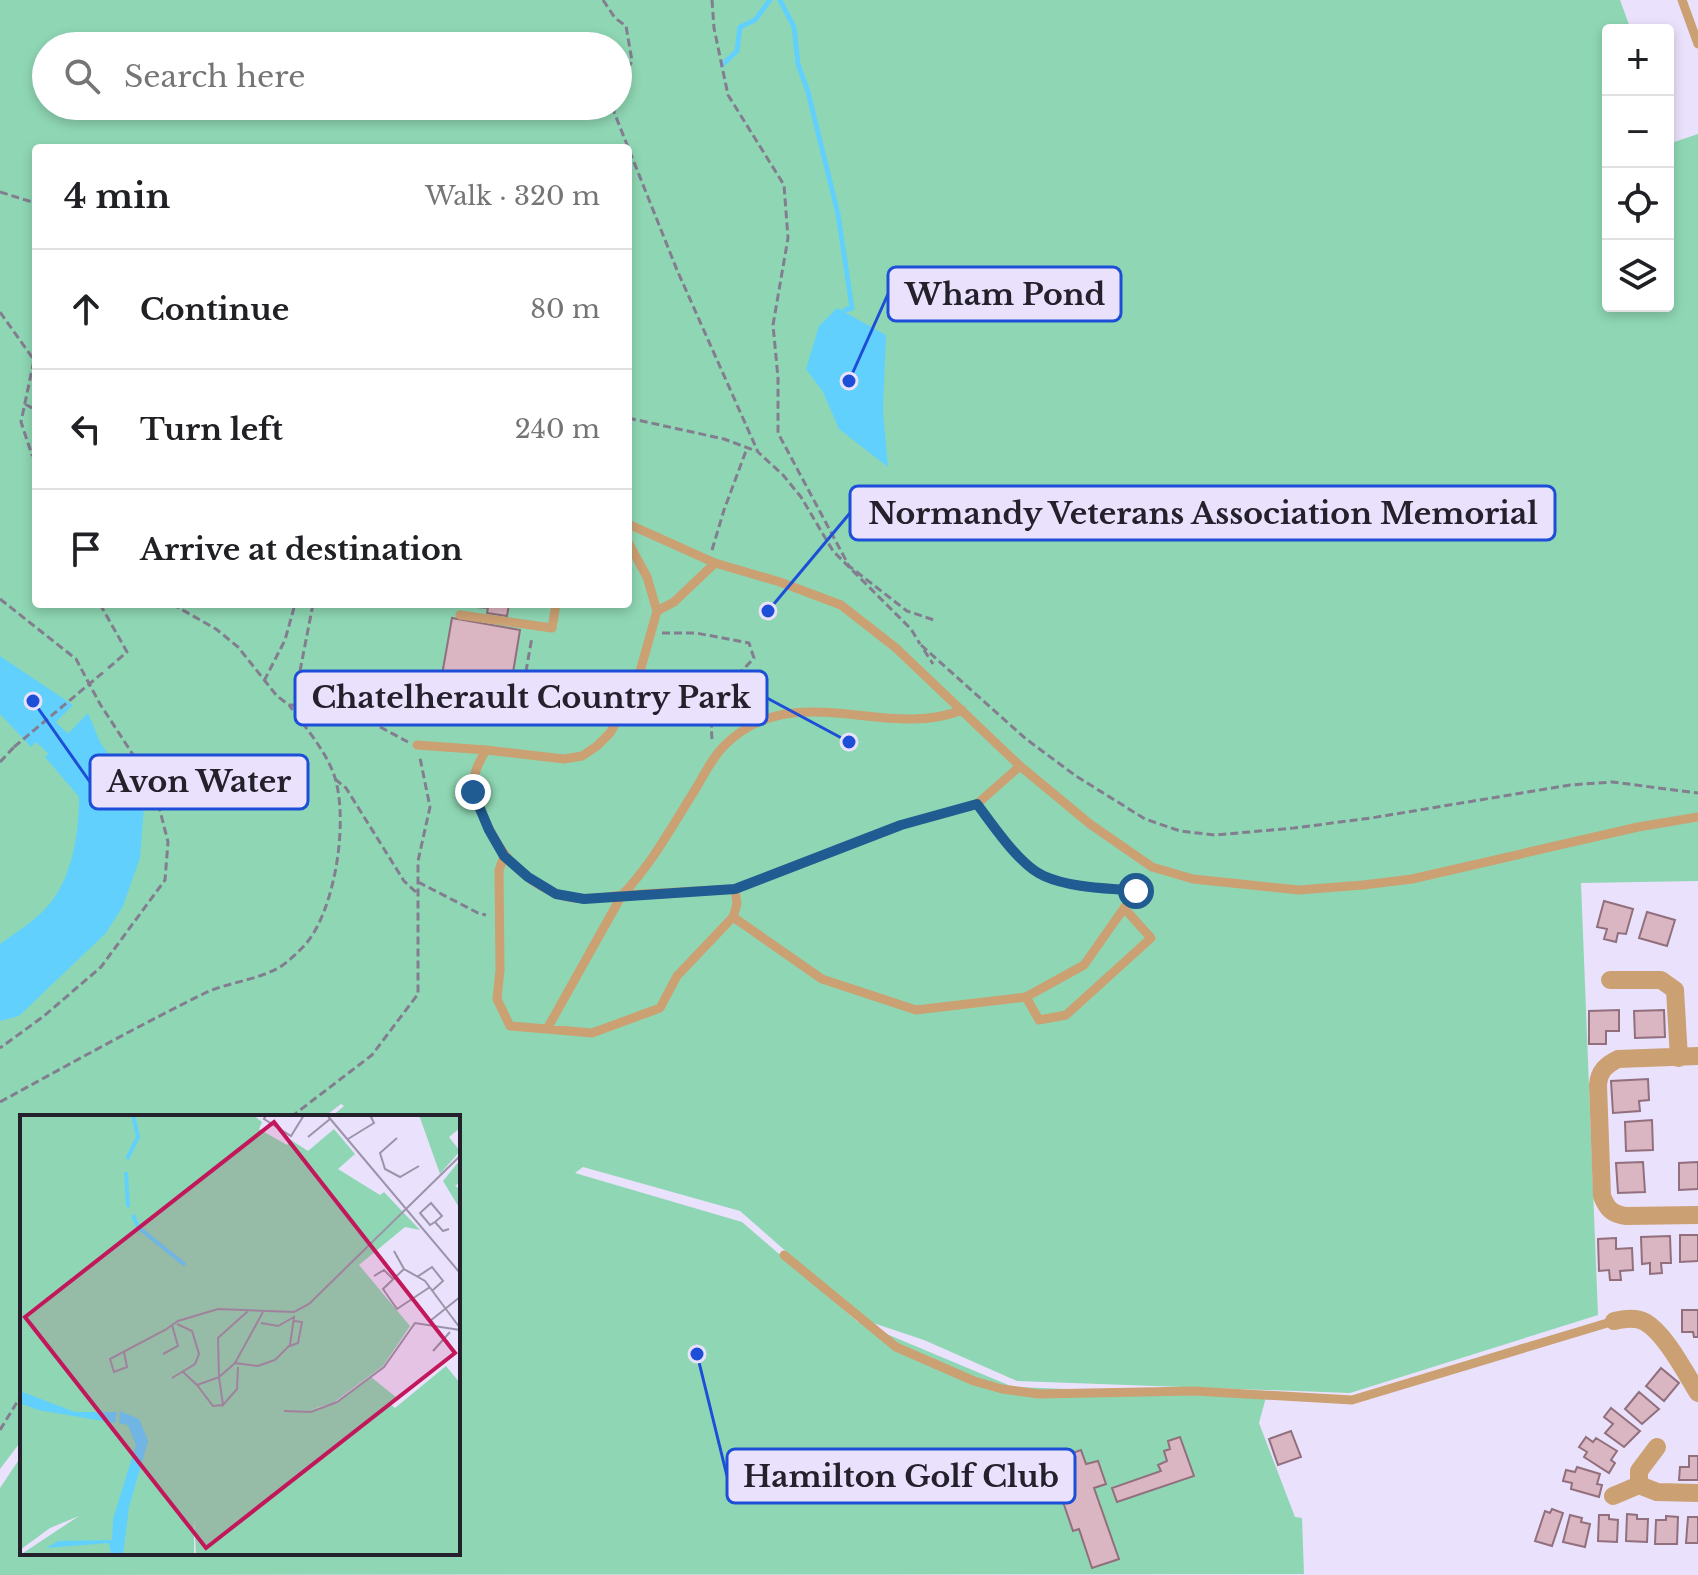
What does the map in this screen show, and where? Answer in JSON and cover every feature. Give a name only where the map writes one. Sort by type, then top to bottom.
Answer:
[{"type":"street","points":[[1610,980],[1661,980],[1675,990],[1689,1057],[1618,1059],[1608,1064],[1599,1075],[1602,1196],[1606,1207],[1615,1215],[1698,1215]]},
{"type":"street","points":[[1614,1321],[1631,1318],[1644,1321],[1656,1330],[1698,1393]]},
{"type":"street","points":[[1639,1485],[1639,1471],[1657,1447]]},
{"type":"street","points":[[1613,1496],[1639,1485],[1657,1492],[1698,1493]]},
{"type":"lane","points":[[1682,0],[1698,44]]},
{"type":"lane","points":[[632,526],[841,605],[896,648],[1020,766],[1090,824],[1152,867],[1193,879],[1299,890],[1412,879],[1623,830],[1698,817]]},
{"type":"lane","points":[[417,745],[564,759],[582,756],[597,746],[610,733],[635,689],[657,611],[647,577],[632,549]]},
{"type":"lane","points":[[657,611],[674,602],[713,558]]},
{"type":"lane","points":[[460,615],[552,628],[555,608]]},
{"type":"lane","points":[[547,1029],[622,895],[644,872],[724,745],[746,727],[773,716],[816,711],[922,719],[962,710]]},
{"type":"lane","points":[[486,750],[476,768],[473,792],[504,856],[528,877],[556,894],[584,899],[735,889],[901,825],[977,804],[1020,766]]},
{"type":"lane","points":[[733,917],[822,979],[916,1010],[1026,997],[1084,965],[1136,891],[1082,885],[1042,876],[1009,847],[977,804]]},
{"type":"lane","points":[[504,856],[499,870],[500,970],[497,999],[510,1026],[592,1033],[660,1008],[677,976],[733,917],[737,904],[735,889]]},
{"type":"lane","points":[[1026,997],[1039,1020],[1066,1015],[1151,938],[1124,908]]},
{"type":"lane","points":[[784,1255],[896,1347],[974,1381],[1039,1394],[1194,1391],[1352,1400],[1614,1321]]},
{"type":"path","points":[[603,0],[615,18],[626,26],[627,32]]},
{"type":"path","points":[[712,0],[714,28],[728,95],[784,185],[788,238],[773,325],[778,378],[778,433],[849,566],[907,611],[934,620]]},
{"type":"path","points":[[617,120],[627,144]]},
{"type":"path","points":[[632,157],[677,270],[758,452]]},
{"type":"path","points":[[0,192],[32,202]]},
{"type":"path","points":[[0,312],[32,357]]},
{"type":"path","points":[[32,370],[21,422],[32,455]]},
{"type":"path","points":[[25,404],[32,408]]},
{"type":"path","points":[[632,419],[724,439],[758,452],[801,497],[833,551],[911,629],[921,645],[1026,739],[1076,776],[1145,819],[1180,831],[1215,835],[1371,818],[1570,785],[1612,782],[1698,793]]},
{"type":"path","points":[[713,558],[724,510],[747,448]]},
{"type":"path","points":[[0,599],[76,659],[100,704],[154,787],[168,842],[165,880],[101,967],[44,1016],[0,1048]]},
{"type":"path","points":[[0,762],[127,652],[102,608]]},
{"type":"path","points":[[0,1102],[209,991],[280,967],[306,944],[323,915],[333,880],[340,828],[340,799],[335,779],[319,747],[289,705],[264,681],[238,647],[216,629],[179,608]]},
{"type":"path","points":[[264,681],[285,640],[294,608]]},
{"type":"path","points":[[312,608],[299,676],[372,693],[393,716],[412,722],[432,723],[456,703],[518,717],[534,626]]},
{"type":"path","points":[[651,633],[696,633],[749,643],[754,658],[719,692],[711,728],[714,759]]},
{"type":"path","points":[[289,705],[327,706],[358,715],[399,739],[417,745],[430,807],[418,861],[418,994],[372,1055],[294,1115]]},
{"type":"path","points":[[335,779],[346,788],[404,881],[418,894]]},
{"type":"path","points":[[418,882],[478,913],[500,917]]},
{"type":"path","points":[[0,1430],[20,1397]]},
{"type":"green space","points":[[0,0],[1620,0],[1629,24],[1602,24],[1602,312],[1674,312],[1674,142],[1698,134],[1698,881],[1581,883],[1598,1315],[1350,1393],[1017,1381],[924,1340],[864,1320],[740,1211],[583,1167],[575,1173],[742,1222],[858,1322],[1013,1387],[1266,1397],[1259,1423],[1295,1517],[1302,1518],[1304,1574],[0,1575],[0,1488],[20,1458],[20,1555],[460,1555],[460,1115],[333,1115],[344,1106],[341,1104],[327,1115],[20,1115],[20,1443],[0,1469]]},
{"type":"water","points":[[837,308],[886,335],[883,411],[888,467],[839,429],[823,392],[806,369],[819,326]]},
{"type":"water","points":[[0,656],[73,705],[31,747],[0,714]]},
{"type":"water","points":[[88,713],[100,742],[144,807],[140,858],[123,906],[106,933],[19,1016],[0,1021],[0,944],[35,919],[54,898],[68,871],[75,841],[79,797],[45,757]]},
{"type":"building","points":[[488,608],[508,608],[507,616],[487,613]]},
{"type":"building","points":[[452,618],[520,630],[508,703],[439,692]]},
{"type":"building","points":[[1604,901],[1633,909],[1626,934],[1618,933],[1616,942],[1604,939],[1607,929],[1597,927]]},
{"type":"building","points":[[1647,912],[1675,920],[1667,946],[1639,938]]},
{"type":"building","points":[[1619,1010],[1619,1031],[1606,1031],[1606,1044],[1589,1044],[1589,1011]]},
{"type":"building","points":[[1664,1010],[1665,1037],[1635,1038],[1634,1011]]},
{"type":"building","points":[[1648,1079],[1649,1100],[1639,1101],[1640,1111],[1613,1113],[1611,1081]]},
{"type":"building","points":[[1652,1120],[1653,1150],[1626,1151],[1625,1122]]},
{"type":"building","points":[[1643,1162],[1645,1192],[1618,1193],[1616,1163]]},
{"type":"building","points":[[1698,1162],[1698,1189],[1679,1190],[1679,1163]]},
{"type":"building","points":[[1680,1235],[1698,1235],[1698,1261],[1680,1262]]},
{"type":"building","points":[[1670,1236],[1671,1263],[1661,1263],[1662,1273],[1650,1274],[1650,1263],[1642,1264],[1641,1237]]},
{"type":"building","points":[[1616,1238],[1616,1249],[1632,1248],[1633,1270],[1620,1271],[1621,1280],[1610,1280],[1609,1270],[1599,1271],[1598,1239]]},
{"type":"building","points":[[1682,1310],[1698,1310],[1698,1337],[1694,1337],[1693,1332],[1682,1332]]},
{"type":"building","points":[[1661,1368],[1679,1383],[1664,1401],[1646,1386]]},
{"type":"building","points":[[1639,1392],[1659,1409],[1642,1424],[1625,1409]]},
{"type":"building","points":[[1611,1408],[1640,1431],[1624,1447],[1605,1433],[1613,1424],[1604,1417]]},
{"type":"building","points":[[1291,1431],[1301,1457],[1278,1465],[1269,1439]]},
{"type":"building","points":[[1180,1437],[1194,1476],[1117,1502],[1112,1488],[1161,1471],[1158,1465],[1167,1461],[1164,1451],[1170,1449],[1168,1441]]},
{"type":"building","points":[[1586,1437],[1593,1442],[1596,1438],[1617,1451],[1611,1460],[1615,1463],[1609,1473],[1584,1457],[1587,1452],[1579,1447]]},
{"type":"building","points":[[1081,1450],[1086,1464],[1098,1461],[1106,1484],[1094,1488],[1119,1559],[1092,1568],[1079,1529],[1073,1531],[1049,1461]]},
{"type":"building","points":[[1689,1456],[1698,1456],[1698,1480],[1679,1480],[1680,1467],[1689,1467]]},
{"type":"building","points":[[1577,1467],[1600,1474],[1597,1484],[1602,1485],[1599,1497],[1571,1489],[1572,1483],[1563,1481],[1566,1470],[1575,1472]]},
{"type":"building","points":[[1552,1509],[1563,1513],[1552,1546],[1535,1541],[1545,1511],[1550,1513]]},
{"type":"building","points":[[1627,1514],[1637,1515],[1637,1519],[1648,1519],[1647,1542],[1626,1541]]},
{"type":"building","points":[[1570,1515],[1590,1524],[1585,1547],[1563,1542]]},
{"type":"building","points":[[1599,1515],[1609,1515],[1609,1519],[1618,1520],[1617,1542],[1598,1541]]},
{"type":"building","points":[[1666,1516],[1678,1517],[1677,1544],[1655,1544],[1656,1520],[1666,1520]]},
{"type":"building","points":[[1688,1517],[1698,1517],[1698,1543],[1686,1543]]},
{"type":"waterway","points":[[722,65],[737,51],[740,27],[755,20],[770,0]]},
{"type":"waterway","points":[[780,0],[794,27],[798,64],[808,92],[838,214],[852,308],[845,310]]},
{"type":"waterway","points":[[0,690],[86,769]]},
{"type":"place","name":"Wham Pond","points":[[849,381]]},
{"type":"place","name":"Normandy Veterans Association Memorial","points":[[768,611]]},
{"type":"place","name":"Avon Water","points":[[33,701]]},
{"type":"place","name":"Chatelherault Country Park","points":[[849,742]]},
{"type":"place","name":"Hamilton Golf Club","points":[[697,1354]]},
{"type":"route","points":[[473,792],[504,856],[528,877],[556,894],[584,899],[735,889],[901,825],[977,804],[1009,847],[1042,876],[1082,885],[1136,891]]}]
